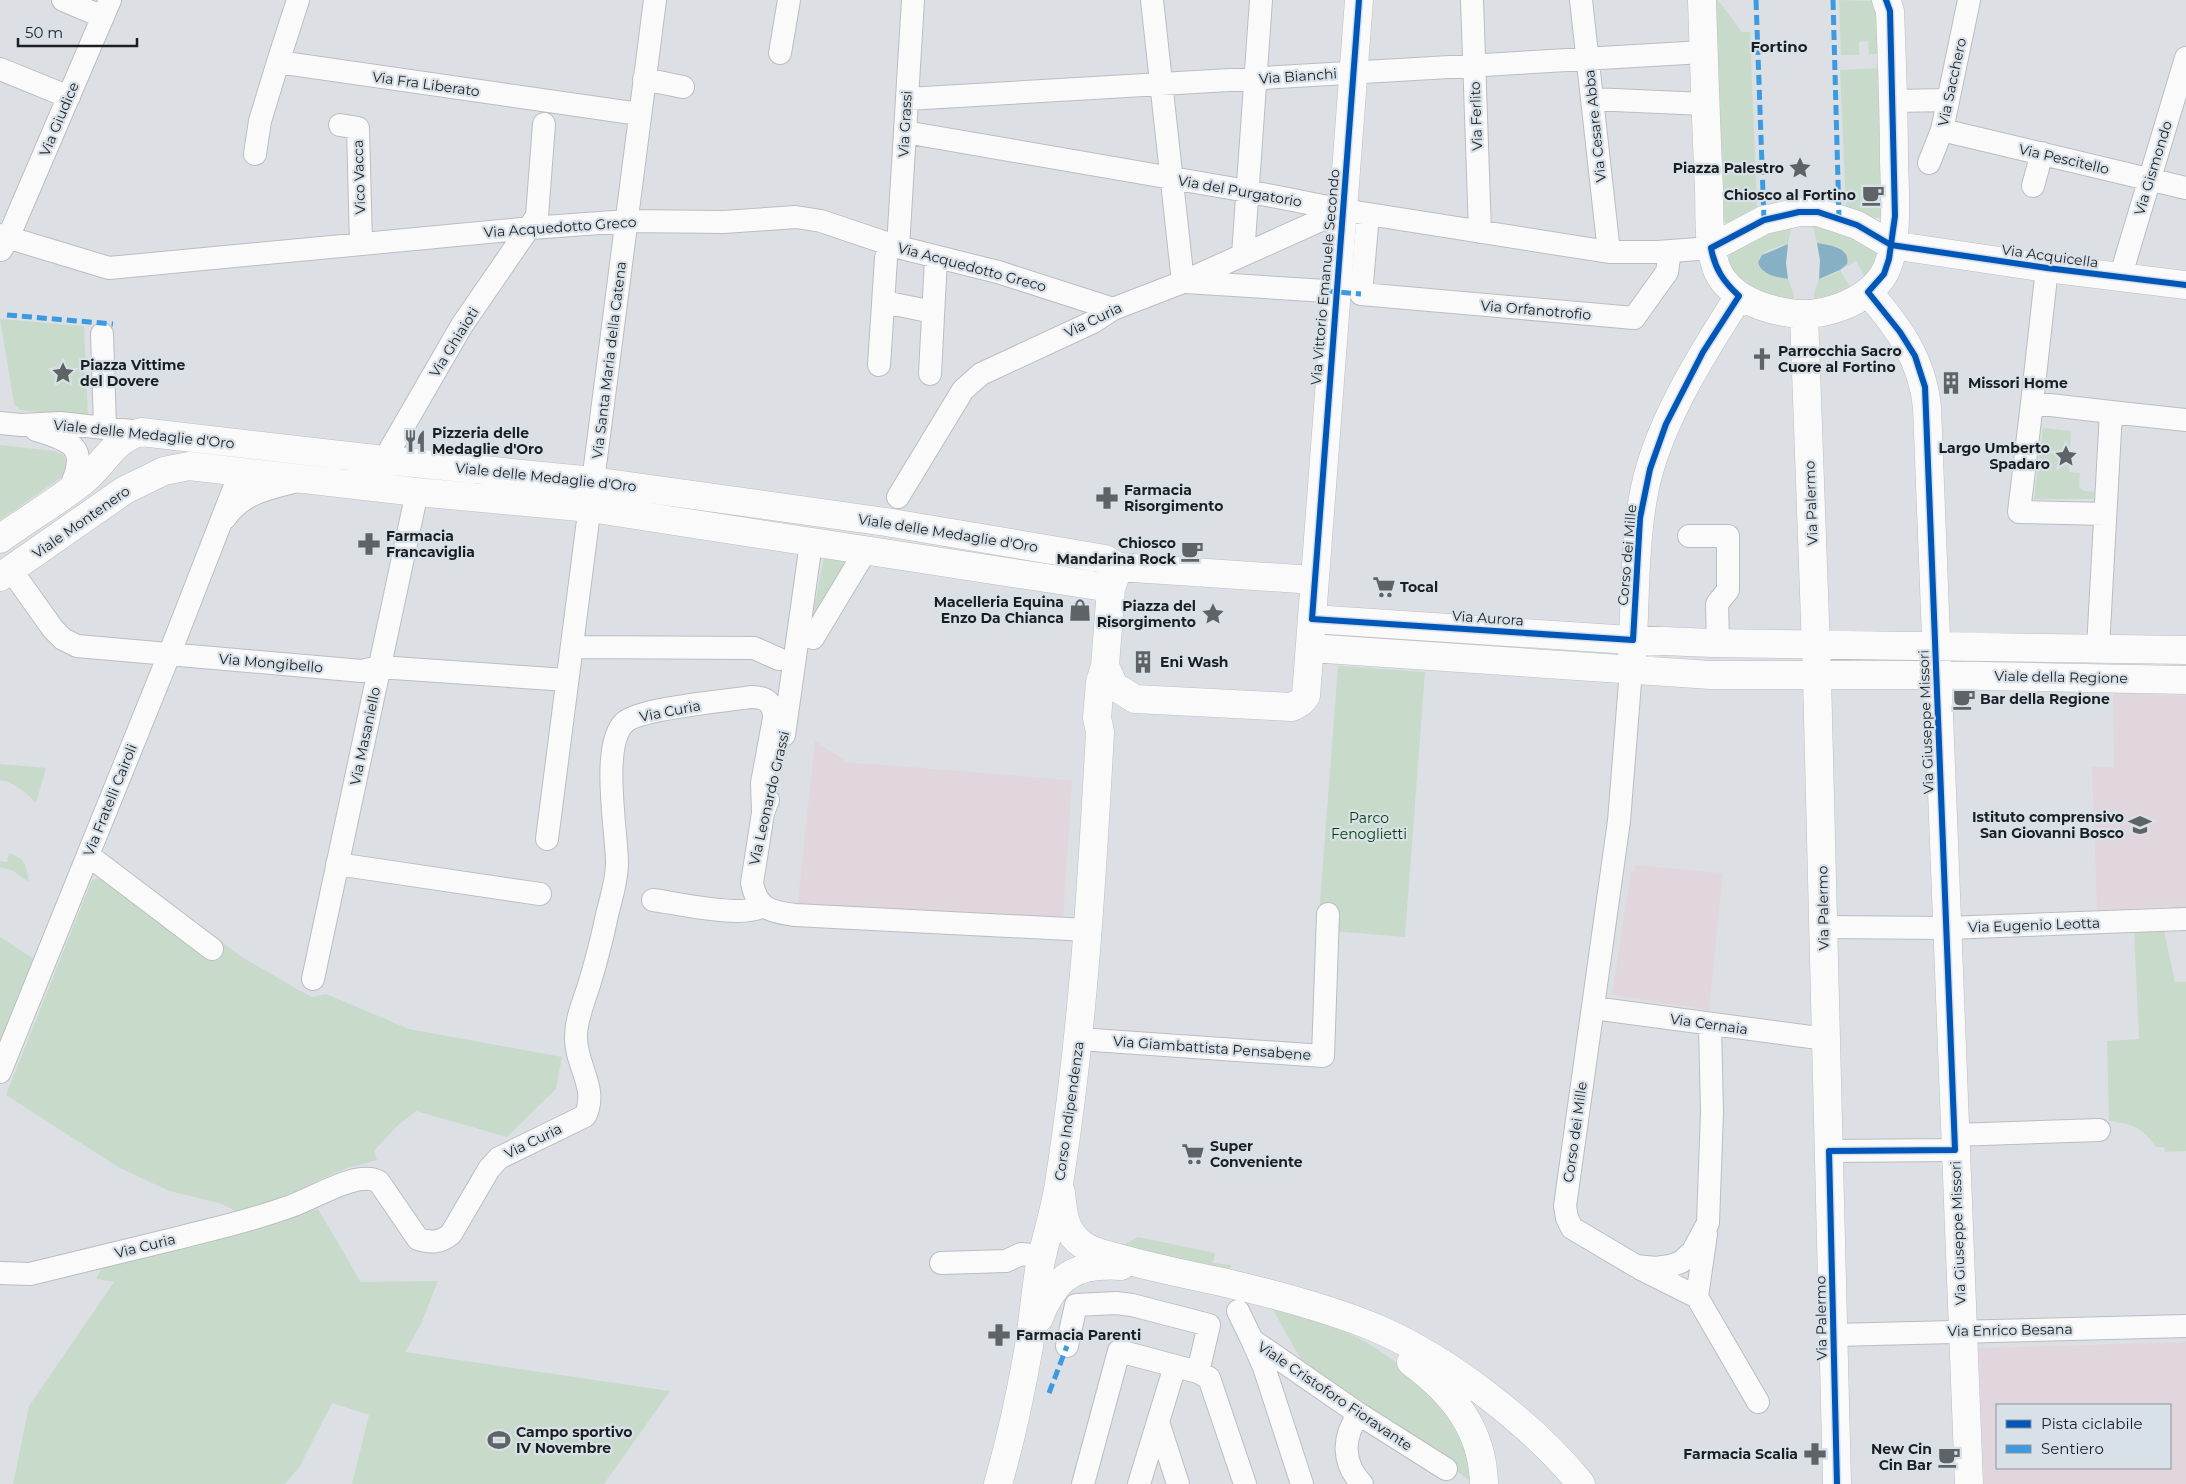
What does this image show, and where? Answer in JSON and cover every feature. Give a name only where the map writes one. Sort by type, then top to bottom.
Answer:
[{"type":"main road","name":"Via Vittorio Emanuele Secondo","points":[[1135,699],[1292,707],[1301,702],[1306,696],[1315,568],[1355,212],[1354,72],[1359,0]]},
{"type":"main road","points":[[1702,0],[1696,52],[1703,248],[1725,284],[1734,304],[1770,309],[1804,323],[1832,309],[1874,299],[1884,274],[1901,246],[1895,216],[1900,101],[1890,11],[1886,0]]},
{"type":"main road","points":[[1703,248],[1764,220],[1799,212],[1818,212],[1839,218],[1901,246]]},
{"type":"main road","name":"Via Acquicella","points":[[1901,246],[2046,268],[2186,285]]},
{"type":"main road","name":"Via Giuseppe Missori","points":[[1874,299],[1900,332],[1915,356],[1925,387],[1969,1484]]},
{"type":"main road","name":"Corso dei Mille","points":[[1631,670],[1640,518],[1650,469],[1666,424],[1704,352],[1734,304]]},
{"type":"main road","name":"Via Palermo","points":[[1804,323],[1817,676],[1837,1484]]},
{"type":"main road","points":[[0,539],[84,480],[125,437],[141,432],[156,445],[158,454],[153,462],[125,490]]},
{"type":"main road","name":"Viale delle Medaglie d'Oro","points":[[141,432],[384,460],[593,481],[837,515],[1105,559],[1106,580],[822,544],[590,508],[417,492],[189,466],[164,471]]},
{"type":"main road","name":"Viale Montenero","points":[[6,574],[125,490],[164,471]]},
{"type":"main road","points":[[1106,580],[1315,568]]},
{"type":"main road","name":"Corso Indipendenza","points":[[998,1484],[1007,1453],[1029,1346],[1033,1307],[1042,1256],[1060,1180],[1079,1039],[1100,732],[1097,718],[1100,682],[1105,666],[1106,580]]},
{"type":"main road","name":"Via Aurora","points":[[1312,619],[1633,640],[1715,643],[2186,650]]},
{"type":"main road","points":[[1442,657],[1445,627]]},
{"type":"main road","points":[[1531,664],[1532,633]]},
{"type":"main road","points":[[1310,648],[1711,675],[1817,676]]},
{"type":"main road","points":[[1105,666],[1114,686],[1135,699]]},
{"type":"main road","name":"Viale della Regione","points":[[1817,676],[1937,675],[2186,680]]},
{"type":"main road","points":[[1100,732],[1111,714],[1118,707],[1135,699]]},
{"type":"main road","points":[[1060,1180],[1065,1224],[1074,1238],[1096,1252],[1155,1268],[1274,1295],[1326,1310],[1378,1329],[1425,1354],[1471,1383],[1526,1428],[1581,1484]]},
{"type":"main road","points":[[1029,1346],[1050,1293],[1076,1270],[1094,1266],[1155,1268]]},
{"type":"main road","points":[[1326,1310],[1425,1372],[1450,1397],[1469,1423],[1480,1446],[1484,1484]]},
{"type":"street","points":[[63,0],[107,8]]},
{"type":"street","points":[[255,154],[260,121],[298,0]]},
{"type":"street","name":"Via Santa Maria della Catena","points":[[547,839],[655,0]]},
{"type":"street","points":[[780,53],[789,0]]},
{"type":"street","name":"Via Grassi","points":[[879,365],[884,302],[892,253],[905,132],[913,0]]},
{"type":"street","points":[[1152,0],[1170,179],[1183,282],[1326,291]]},
{"type":"street","points":[[1243,255],[1261,0]]},
{"type":"street","name":"Via Ferlito","points":[[1472,0],[1480,232]]},
{"type":"street","name":"Via Cesare Abba","points":[[1581,0],[1609,252]]},
{"type":"street","name":"Via Sacchero","points":[[1929,164],[1942,130],[1970,0]]},
{"type":"street","name":"Via Giudice","points":[[3,241],[69,97],[107,8]]},
{"type":"street","name":"Via Bianchi","points":[[907,99],[1587,60],[1696,52]]},
{"type":"street","name":"Via Gismondo","points":[[2120,278],[2150,179],[2182,84],[2186,58]]},
{"type":"street","name":"Via Fra Liberato","points":[[278,62],[639,114]]},
{"type":"street","points":[[0,69],[69,97]]},
{"type":"street","points":[[644,79],[683,87]]},
{"type":"street","points":[[1592,99],[1697,104]]},
{"type":"street","points":[[1900,101],[1948,100]]},
{"type":"street","name":"Via Ghiaioti","points":[[384,460],[462,325],[531,228],[537,216],[544,124]]},
{"type":"street","name":"Vico Vacca","points":[[340,125],[358,128],[361,244]]},
{"type":"street","name":"Via Pescitello","points":[[1942,130],[2186,188]]},
{"type":"street","name":"Via del Purgatorio","points":[[905,132],[1247,191],[1355,212],[1609,252],[1670,251],[1703,248]]},
{"type":"street","points":[[2033,186],[2042,154]]},
{"type":"street","name":"Via Curia","points":[[898,498],[963,390],[972,381],[996,365],[1093,322],[1113,309],[1183,282],[1243,255],[1355,212]]},
{"type":"street","name":"Via Orfanotrofio","points":[[1355,212],[1361,294],[1634,318],[1667,272],[1670,251]]},
{"type":"street","name":"Via Acquedotto Greco","points":[[3,241],[109,268],[531,228],[627,221],[724,222],[796,217],[821,221],[892,253],[936,258],[998,272],[1113,309]]},
{"type":"street","points":[[930,374],[936,258]]},
{"type":"street","points":[[2046,268],[2019,512],[2105,518]]},
{"type":"street","points":[[884,302],[934,312]]},
{"type":"street","points":[[102,334],[105,427]]},
{"type":"street","points":[[2032,397],[2111,412],[2186,420]]},
{"type":"street","points":[[2098,648],[2111,412]]},
{"type":"street","name":"Viale delle Medaglie d'Oro","points":[[10,424],[60,423],[141,432]]},
{"type":"street","points":[[10,424],[59,437],[73,447],[77,453],[79,466],[68,491]]},
{"type":"street","name":"Via Fratelli Cairoli","points":[[0,1072],[240,473]]},
{"type":"street","points":[[219,527],[237,503],[244,498],[304,479]]},
{"type":"street","name":"Via Masaniello","points":[[313,979],[417,492]]},
{"type":"street","name":"Via Leonardo Grassi","points":[[762,906],[752,884],[763,813],[775,786],[822,544],[837,515]]},
{"type":"street","points":[[1689,536],[1728,536],[1728,590],[1717,604],[1711,675]]},
{"type":"street","points":[[813,638],[866,550]]},
{"type":"street","name":"Via Mongibello","points":[[6,574],[62,639],[77,646],[362,671],[380,667],[567,680]]},
{"type":"street","points":[[572,647],[754,648],[779,659]]},
{"type":"street","name":"Corso dei Mille","points":[[1631,670],[1619,821],[1565,1206],[1567,1218],[1572,1228],[1636,1266],[1656,1268],[1681,1262],[1693,1251],[1708,1223],[1712,1112],[1710,1025]]},
{"type":"street","name":"Via Curia","points":[[0,1273],[30,1274],[268,1215],[352,1181],[364,1178],[374,1178],[379,1182],[418,1239],[434,1242],[444,1240],[451,1234],[489,1169],[499,1158],[585,1116],[590,1107],[590,1093],[577,1052],[576,1036],[596,965],[617,866],[611,775],[616,738],[624,723],[632,718],[671,708],[758,697],[768,701],[774,712],[762,783],[763,813]]},
{"type":"street","points":[[88,855],[212,949]]},
{"type":"street","points":[[337,864],[540,894]]},
{"type":"street","points":[[653,900],[722,910],[750,911],[762,906],[794,915],[1087,930]]},
{"type":"street","name":"Via Giambattista Pensabene","points":[[1079,1039],[1323,1056],[1328,914]]},
{"type":"street","name":"Via Eugenio Leotta","points":[[1823,927],[1946,928],[2186,919]]},
{"type":"street","name":"Via Cernaia","points":[[1593,1008],[1710,1025],[1826,1038]]},
{"type":"street","points":[[1829,1151],[2100,1130]]},
{"type":"street","points":[[1697,1297],[1708,1223]]},
{"type":"street","points":[[941,1263],[1006,1261],[1021,1254],[1042,1256]]},
{"type":"street","points":[[1636,1266],[1697,1297],[1758,1402]]},
{"type":"street","points":[[1067,1346],[1076,1305],[1116,1303],[1132,1305],[1209,1325],[1198,1372]]},
{"type":"street","name":"Viale Cristoforo Fioravante","points":[[1238,1311],[1252,1340],[1359,1414],[1446,1469]]},
{"type":"street","name":"Via Enrico Besana","points":[[1834,1335],[2186,1326]]},
{"type":"street","points":[[1252,1340],[1264,1367],[1302,1484]]},
{"type":"street","points":[[1090,1482],[1119,1351],[1198,1372],[1209,1378],[1245,1484]]},
{"type":"street","points":[[1139,1484],[1176,1366]]},
{"type":"street","points":[[1359,1414],[1348,1433],[1346,1442],[1351,1470],[1362,1484]]},
{"type":"street","points":[[1158,1422],[1178,1484]]},
{"type":"shaded area","name":"Istituto comprensivo San Giovanni Bosco","points":[[2113,692],[2186,696],[2186,908],[2170,909],[2169,906],[2097,911],[2092,767],[2114,767]]},
{"type":"shaded area","points":[[815,741],[847,762],[1072,780],[1063,923],[797,909]]},
{"type":"shaded area","points":[[1635,865],[1723,873],[1709,1010],[1612,995],[1631,871],[1634,871]]},
{"type":"shaded area","points":[[2186,1342],[2186,1484],[1984,1484],[1979,1348]]},
{"type":"green space","points":[[1714,0],[1718,0],[1742,32],[1750,32],[1757,207],[1729,223],[1719,220]]},
{"type":"green space","points":[[1839,0],[1874,1],[1876,5],[1878,54],[1869,54],[1868,41],[1859,42],[1859,55],[1841,55]]},
{"type":"green space","points":[[1880,68],[1887,217],[1869,218],[1846,207],[1840,70]]},
{"type":"green space","points":[[1812,223],[1833,227],[1875,252],[1878,257],[1866,279],[1856,261],[1841,269],[1848,259],[1843,251],[1817,243]]},
{"type":"green space","points":[[1792,224],[1788,244],[1766,252],[1758,262],[1763,271],[1788,279],[1794,294],[1794,302],[1766,296],[1733,276],[1729,257],[1739,245],[1767,232]]},
{"type":"green space","points":[[1840,270],[1851,288],[1834,296],[1814,301],[1814,294],[1819,279]]},
{"type":"green space","points":[[0,319],[84,326],[88,417],[20,410],[14,404]]},
{"type":"green space","points":[[2043,428],[2071,431],[2069,472],[2080,473],[2079,487],[2084,491],[2094,492],[2094,499],[2034,499]]},
{"type":"green space","points":[[0,445],[54,451],[62,454],[68,462],[64,474],[59,479],[0,520]]},
{"type":"green space","points":[[824,558],[846,561],[812,618]]},
{"type":"green space","name":"Parco Fenoglietti","points":[[1338,666],[1425,672],[1405,937],[1332,931],[1319,914]]},
{"type":"green space","points":[[0,764],[46,768],[36,803],[20,788],[0,780]]},
{"type":"green space","points":[[9,853],[22,860],[29,882],[13,871],[0,867],[0,861],[7,862]]},
{"type":"green space","points":[[106,877],[215,960],[217,938],[242,957],[312,997],[326,994],[409,1029],[562,1057],[556,1089],[507,1137],[416,1111],[397,1126],[374,1151],[377,1160],[345,1169],[319,1180],[292,1197],[238,1216],[232,1209],[219,1203],[169,1191],[118,1167],[6,1095],[92,880]]},
{"type":"green space","points":[[2164,930],[2175,982],[2186,982],[2186,1151],[2165,1152],[2164,1147],[2156,1147],[2146,1135],[2131,1125],[2109,1121],[2107,1041],[2139,1039],[2134,931]]},
{"type":"green space","points":[[0,937],[34,959],[0,1054]]},
{"type":"green space","points":[[318,1209],[361,1282],[438,1281],[421,1324],[405,1352],[670,1391],[604,1484],[352,1484],[369,1415],[332,1403],[300,1466],[285,1484],[13,1484],[29,1406],[114,1282],[96,1279],[103,1266]]},
{"type":"green space","points":[[1138,1237],[1215,1253],[1213,1263],[1231,1265],[1229,1275],[1117,1245],[1117,1243],[1125,1244]]},
{"type":"green space","points":[[1275,1305],[1322,1321],[1364,1341],[1402,1367],[1420,1383],[1453,1417],[1460,1427],[1474,1483],[1308,1372],[1273,1310]]},
{"type":"water","points":[[1817,243],[1833,246],[1843,251],[1846,254],[1847,264],[1840,270],[1819,279],[1820,260]]},
{"type":"water","points":[[1788,244],[1786,263],[1788,279],[1770,275],[1762,270],[1758,262],[1762,255]]},
{"type":"marked path","points":[[1756,0],[1764,220]]},
{"type":"marked path","points":[[1833,0],[1839,218]]},
{"type":"marked path","points":[[1326,291],[1361,294]]},
{"type":"marked path","points":[[7,315],[113,324]]},
{"type":"marked path","points":[[1049,1393],[1067,1346]]},
{"type":"cycle path","points":[[1359,0],[1312,619],[1633,640],[1640,518],[1650,469],[1666,424],[1703,352],[1739,296],[1720,274],[1711,248],[1764,220],[1799,212],[1818,212],[1857,225],[1891,245],[2047,268],[2186,285]]},
{"type":"cycle path","points":[[1837,1484],[1829,1151],[1955,1150],[1925,387],[1915,356],[1900,332],[1868,292],[1884,274],[1889,259],[1895,216],[1890,11],[1886,0]]},
{"type":"place","name":"Piazza Palestro","points":[[1800,168]]},
{"type":"place","name":"Chiosco al Fortino","points":[[1873,195]]},
{"type":"place","name":"Parrocchia Sacro Cuore al Fortino","points":[[1762,359]]},
{"type":"place","name":"Piazza Vittime del Dovere","points":[[63,373]]},
{"type":"place","name":"Missori Home","points":[[1951,383]]},
{"type":"place","name":"Pizzeria delle Medaglie d'Oro","points":[[415,441]]},
{"type":"place","name":"Largo Umberto Spadaro","points":[[2066,456]]},
{"type":"place","name":"Farmacia Risorgimento","points":[[1107,498]]},
{"type":"place","name":"Farmacia Francaviglia","points":[[369,544]]},
{"type":"place","name":"Chiosco Mandarina Rock","points":[[1192,551]]},
{"type":"place","name":"Tocal","points":[[1384,587]]},
{"type":"place","name":"Macelleria Equina Enzo Da Chianca","points":[[1080,610]]},
{"type":"place","name":"Piazza del Risorgimento","points":[[1213,614]]},
{"type":"place","name":"Eni Wash","points":[[1143,662]]},
{"type":"place","name":"Bar della Regione","points":[[1964,699]]},
{"type":"place","name":"Istituto comprensivo San Giovanni Bosco","points":[[2140,825]]},
{"type":"place","name":"Super Conveniente","points":[[1193,1154]]},
{"type":"place","name":"Farmacia Parenti","points":[[999,1335]]},
{"type":"place","name":"Campo sportivo IV Novembre","points":[[499,1440]]},
{"type":"place","name":"Farmacia Scalia","points":[[1815,1454]]},
{"type":"place","name":"New Cin Cin Bar","points":[[1949,1457]]},
{"type":"district","name":"Fortino","points":[[1779,46]]}]
